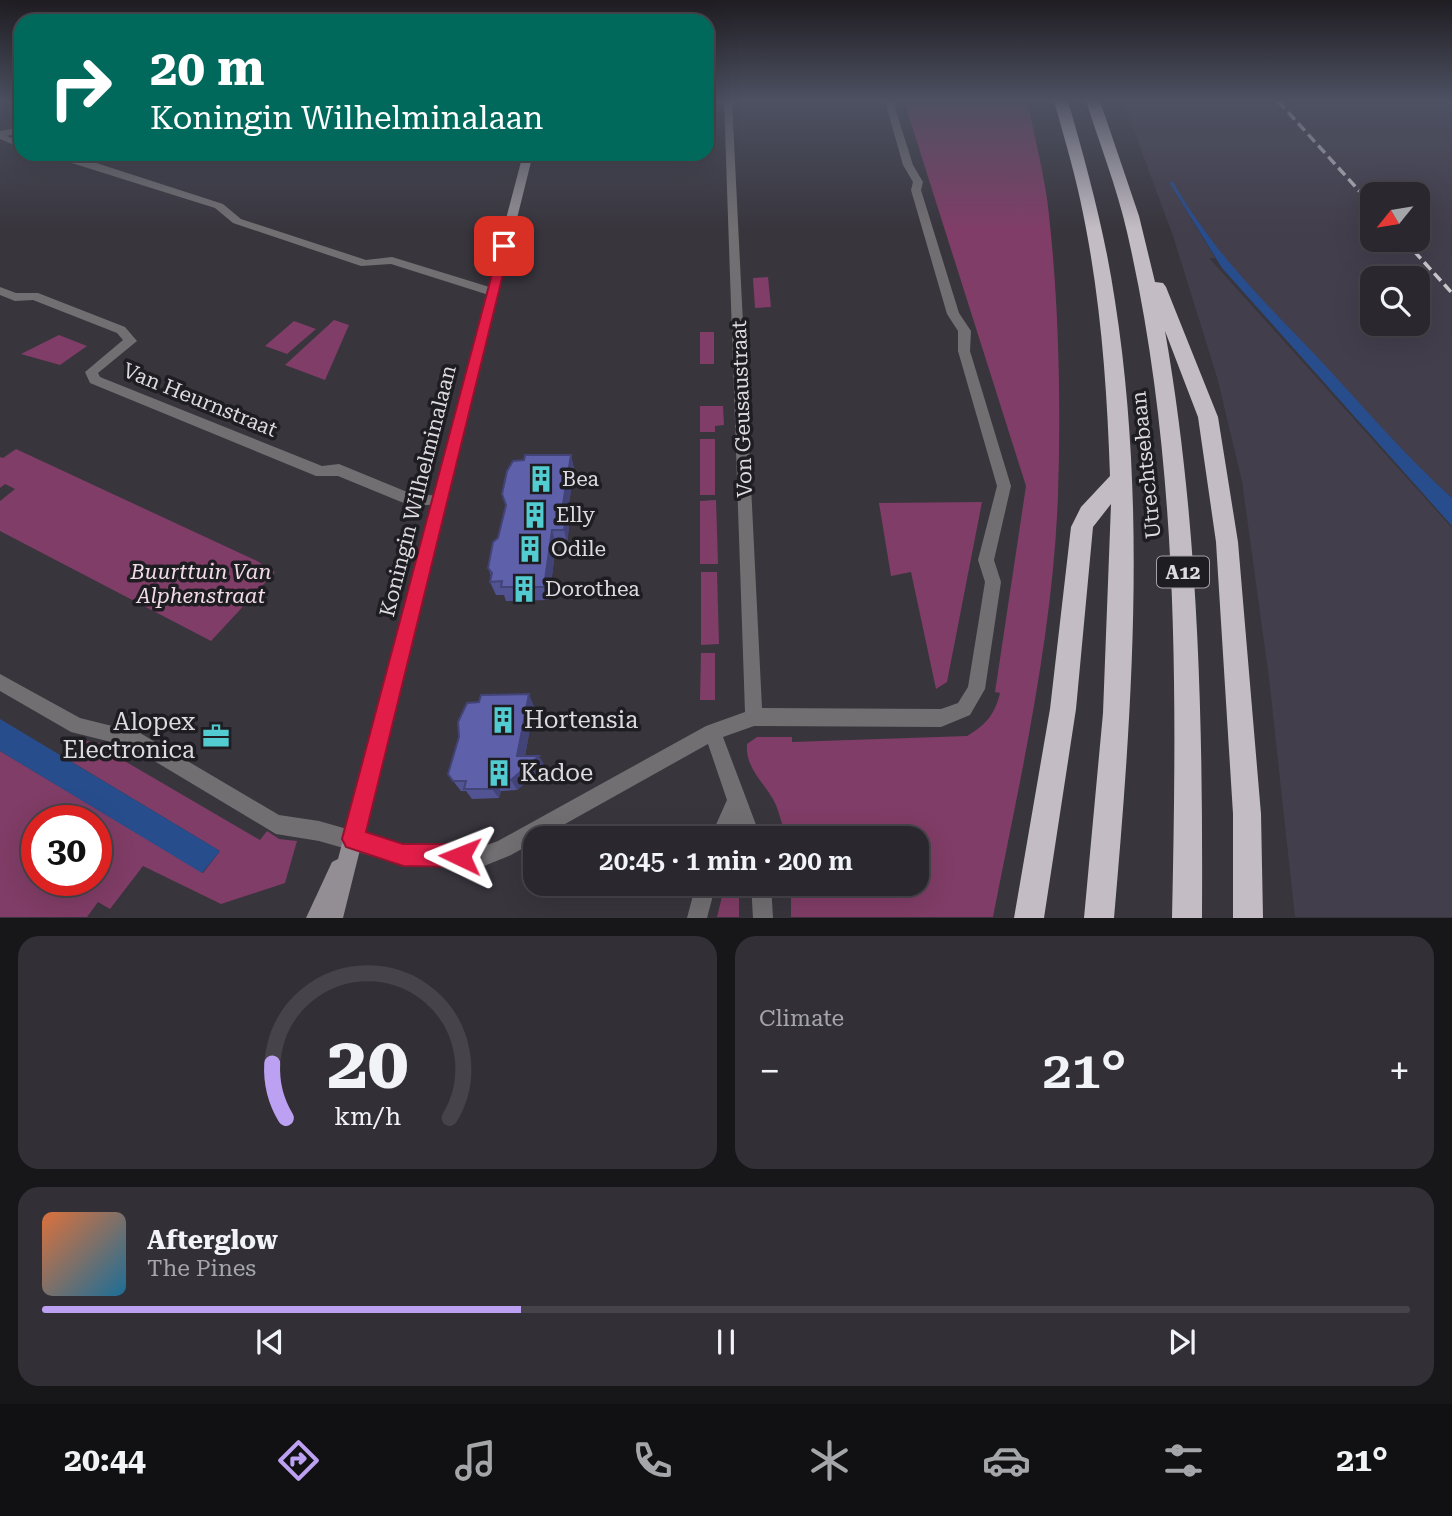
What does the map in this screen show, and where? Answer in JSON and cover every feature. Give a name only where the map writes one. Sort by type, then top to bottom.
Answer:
[{"type":"highway","name":"Utrechtsebaan","points":[[1074,144],[1101,271],[1115,380],[1122,477],[1114,769],[1099,918]]},
{"type":"highway","name":"Utrechtsebaan","points":[[1107,144],[1135,230],[1167,401],[1179,503],[1188,727],[1187,918]]},
{"type":"highway","name":"A12","points":[[1135,230],[1208,417],[1227,542],[1247,814],[1248,918]]},
{"type":"highway","points":[[1030,918],[1061,722],[1082,527],[1088,513],[1122,477]]},
{"type":"street","name":"Von Geusaustraat","points":[[730,144],[754,717]]},
{"type":"street","points":[[0,682],[77,726],[134,739],[276,824],[353,839],[403,855],[484,856],[504,848],[712,732],[754,717],[941,718],[964,709],[976,689],[993,582],[986,560],[1003,486],[964,351],[968,341],[962,324],[953,314],[916,190],[918,182],[908,165],[902,144]]},
{"type":"street","points":[[94,161],[219,205],[237,222],[365,264],[392,260],[492,292]]},
{"type":"street","name":"Koningin Wilhelminalaan","points":[[333,918],[492,292],[522,161]]},
{"type":"street","name":"Van Heurnstraat","points":[[0,291],[15,297],[34,296],[121,330],[131,341],[91,372],[95,380],[321,472],[339,470],[411,500],[439,500]]},
{"type":"street","points":[[712,732],[746,826]]},
{"type":"street","points":[[725,826],[736,802]]},
{"type":"street","name":"Koningin Wilhelminalaan","points":[[316,918],[353,839]]},
{"type":"street","points":[[697,918],[703,896]]},
{"type":"street","points":[[762,896],[763,918]]},
{"type":"shaded area","points":[[1139,144],[1452,144],[1452,498],[1415,464],[1247,286],[1218,252],[1169,182],[1215,258],[1209,258],[1452,528],[1452,917],[1295,917],[1269,678],[1242,481],[1217,377],[1173,236]]},
{"type":"green space","points":[[918,144],[1036,144],[1049,215],[1055,284],[1059,425],[1055,548],[1042,655],[993,917],[791,917],[791,896],[929,896],[929,826],[782,826],[772,797],[749,761],[747,744],[757,737],[792,737],[792,742],[967,736],[989,718],[1000,693],[995,692],[1026,486]]},
{"type":"green space","points":[[768,277],[771,307],[755,308],[753,278]]},
{"type":"green space","points":[[334,320],[349,325],[325,380],[285,365]]},
{"type":"green space","points":[[294,321],[316,329],[287,354],[265,346]]},
{"type":"green space","points":[[700,332],[714,332],[714,364],[700,364]]},
{"type":"green space","points":[[59,335],[87,346],[60,365],[21,354]]},
{"type":"green space","points":[[700,406],[723,406],[724,425],[715,426],[715,432],[700,432]]},
{"type":"green space","points":[[700,439],[715,439],[715,495],[700,495]]},
{"type":"green space","name":"Buurttuin Van Alphenstraat","points":[[16,449],[257,561],[275,572],[211,641],[0,531],[0,501],[15,489],[5,484],[0,488],[0,457],[3,458]]},
{"type":"green space","points":[[716,500],[718,564],[700,564],[700,501]]},
{"type":"green space","points":[[982,502],[947,682],[936,689],[911,572],[891,576],[879,503]]},
{"type":"green space","points":[[701,572],[717,572],[719,644],[701,645]]},
{"type":"green space","points":[[701,653],[715,653],[715,700],[700,700]]},
{"type":"green space","points":[[77,739],[123,748],[116,756],[260,840],[267,831],[279,839],[297,841],[285,883],[221,904],[143,866],[110,909],[98,902],[87,917],[0,917],[0,751],[90,805],[21,805],[21,896],[112,896],[112,818],[203,873],[220,851],[62,756]]},
{"type":"green space","points":[[722,896],[739,896],[739,917],[717,917]]},
{"type":"water","points":[[1169,182],[1173,182],[1206,232],[1240,275],[1400,448],[1452,498],[1452,526],[1222,268]]},
{"type":"water","points":[[0,719],[220,851],[202,873],[112,819],[112,805],[89,805],[0,751]]},
{"type":"building","points":[[525,455],[571,455],[563,504],[567,504],[564,530],[552,530],[544,587],[501,587],[502,581],[490,582],[492,573],[488,568],[493,542],[498,538],[506,505],[502,494],[507,471],[513,461],[524,460]]},
{"type":"building","points":[[529,694],[517,756],[539,756],[511,780],[494,781],[492,789],[464,789],[466,781],[453,781],[448,774],[459,737],[458,722],[467,703],[479,702],[481,695]]},
{"type":"railway","points":[[1317,144],[1360,192]]},
{"type":"railway","points":[[1415,252],[1452,293]]},
{"type":"place","name":"Bea","points":[[541,479]]},
{"type":"place","name":"Elly","points":[[535,515]]},
{"type":"place","name":"Odile","points":[[530,549]]},
{"type":"place","name":"Dorothea","points":[[524,589]]},
{"type":"place","name":"Hortensia","points":[[503,720]]},
{"type":"place","name":"Alopex Electronica","points":[[216,736]]},
{"type":"place","name":"Kadoe","points":[[499,773]]},
{"type":"route","points":[[460,856],[403,855],[353,839],[504,246]]}]
